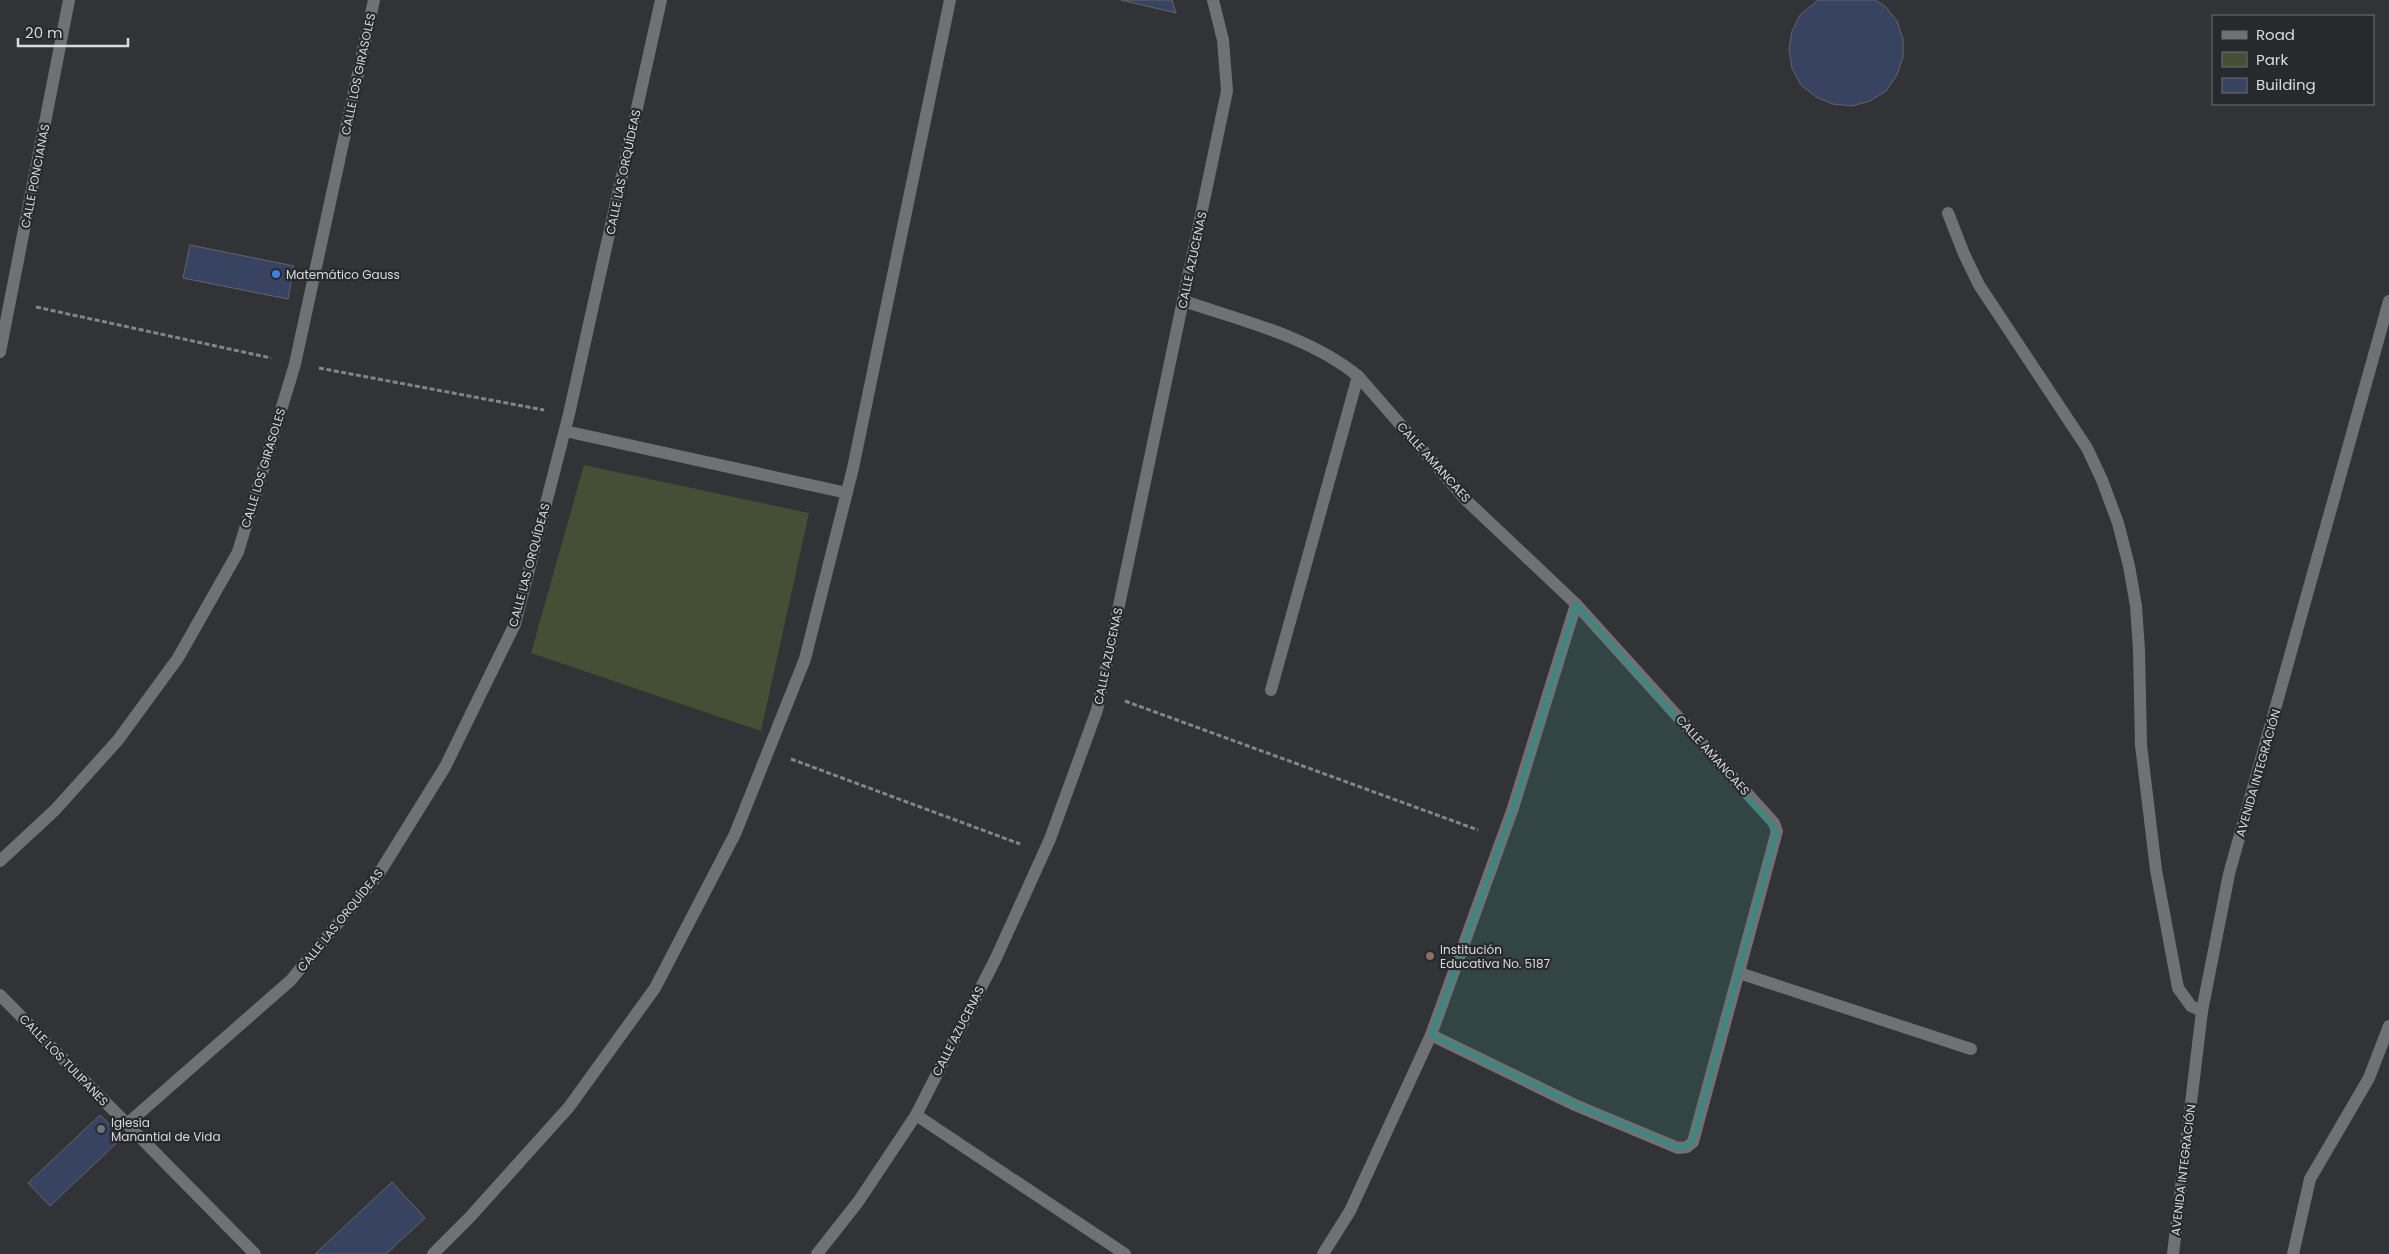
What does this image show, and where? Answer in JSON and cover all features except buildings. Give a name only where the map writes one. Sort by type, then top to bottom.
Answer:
[{"type":"street","name":"CALLE PONCIANAS","points":[[0,352],[69,0]]},
{"type":"street","name":"CALLE LOS GIRASOLES","points":[[0,861],[55,810],[112,747],[178,658],[238,552],[295,364],[374,0]]},
{"type":"street","name":"CALLE LAS ORQUÍDEAS","points":[[127,1124],[290,980],[378,875],[445,767],[515,624],[569,414],[661,0]]},
{"type":"street","points":[[433,1254],[470,1217],[569,1107],[655,988],[735,834],[805,659],[847,494],[950,0]]},
{"type":"street","name":"CALLE AZUCENAS","points":[[817,1254],[858,1202],[916,1115],[996,958],[1044,852],[1093,719],[1101,692],[1227,91],[1223,40],[1213,0]]},
{"type":"street","points":[[1948,213],[1964,254],[1979,285],[2087,448],[2102,480],[2118,523],[2129,566],[2136,606],[2140,650],[2141,745],[2156,870],[2178,988],[2191,1006],[2202,1011]]},
{"type":"street","name":"CALLE AMANCAES","points":[[1184,301],[1302,342],[1339,360],[1358,376],[1467,501],[1576,604],[1774,824],[1777,832],[1694,1142],[1687,1147],[1678,1148],[1575,1106],[1431,1035]]},
{"type":"street","name":"AVENIDA INTEGRACIÓN","points":[[2173,1254],[2202,1011],[2229,874],[2389,301]]},
{"type":"street","points":[[1272,690],[1358,376]]},
{"type":"street","points":[[565,431],[847,494]]},
{"type":"street","points":[[1323,1254],[1350,1211],[1431,1035],[1502,839],[1576,604]]},
{"type":"street","points":[[1739,973],[1971,1049]]},
{"type":"street","name":"CALLE LOS TULIPANES","points":[[0,995],[256,1254]]},
{"type":"street","points":[[2293,1254],[2310,1179],[2369,1078],[2389,1026]]},
{"type":"street","points":[[916,1115],[1125,1254]]},
{"type":"path","points":[[11,301],[295,364],[569,414]]},
{"type":"path","points":[[1101,692],[1502,839]]},
{"type":"path","points":[[768,751],[1044,852]]},
{"type":"highlighted area","points":[[1576,604],[1777,831],[1693,1142],[1687,1147],[1678,1148],[1575,1105],[1431,1035],[1513,808]]},
{"type":"green space","points":[[584,465],[809,513],[761,731],[531,653]]},
{"type":"place","name":"Matemático Gauss","points":[[276,274]]},
{"type":"place","name":"Institución Educativa No. 5187","points":[[1430,956]]},
{"type":"place","name":"Iglesia Manantial de Vida","points":[[101,1129]]}]
